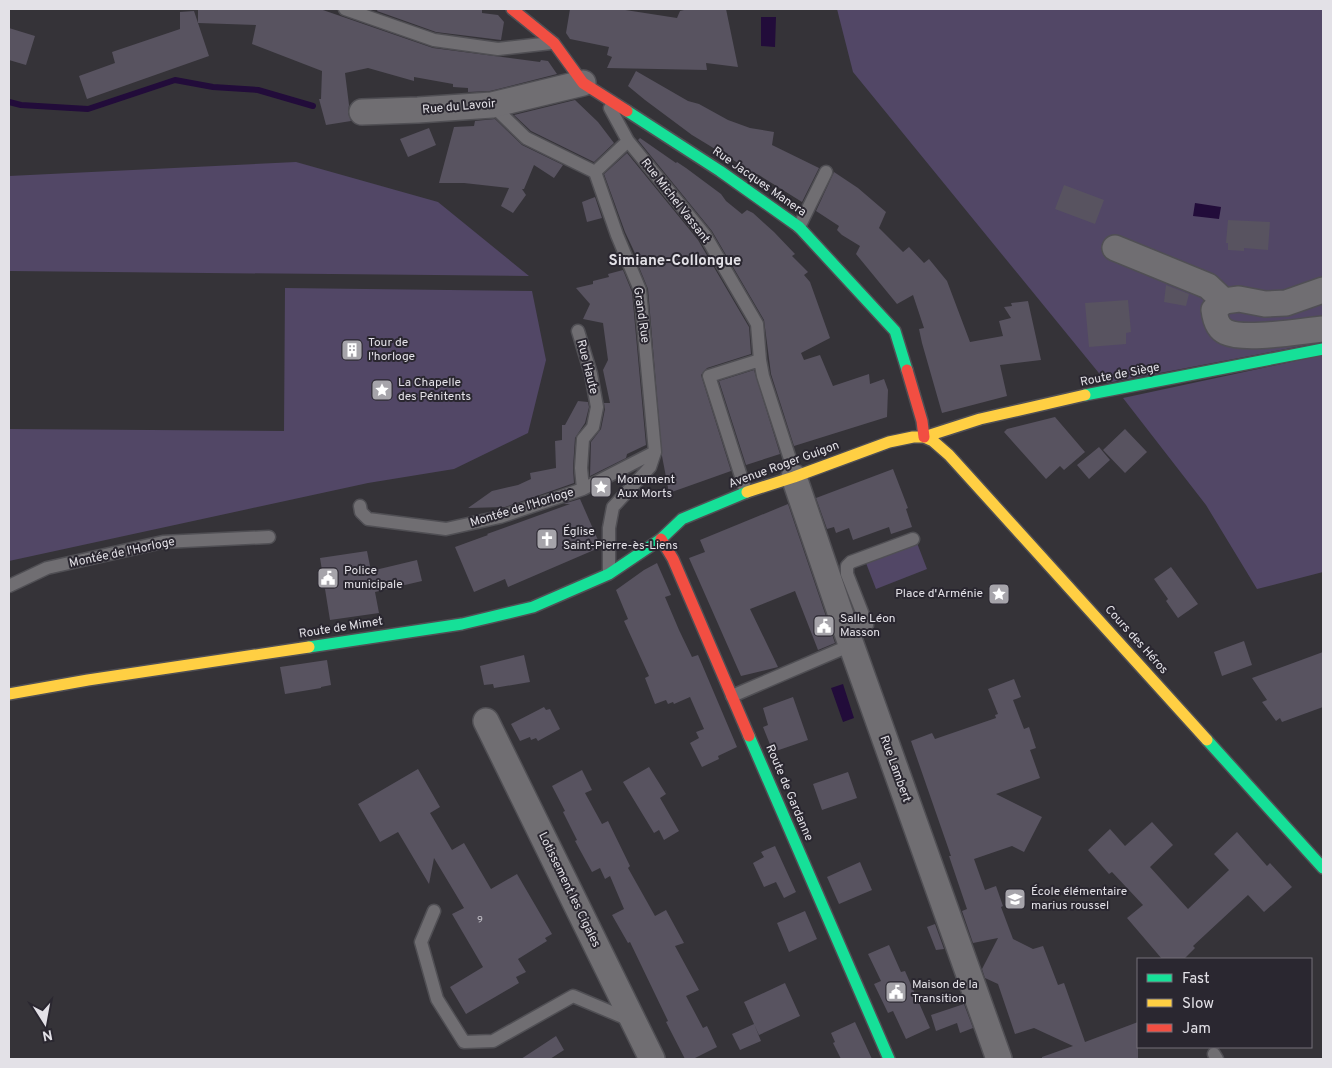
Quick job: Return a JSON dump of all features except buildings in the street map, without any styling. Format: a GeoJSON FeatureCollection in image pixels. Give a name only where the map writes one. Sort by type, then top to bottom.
{"type":"FeatureCollection","features":[{"type":"Feature","properties":{"kind":"main road","name":"Rue Jacques Manera"},"geometry":{"type":"LineString","coordinates":[[512,9],[554,43],[583,82],[720,171],[799,227],[895,331],[922,421],[924,437]]}},
{"type":"Feature","properties":{"kind":"main road","name":"Route de Siège"},"geometry":{"type":"LineString","coordinates":[[924,437],[980,418],[1046,403],[1323,349]]}},
{"type":"Feature","properties":{"kind":"main road","name":"Avenue Roger Guigon"},"geometry":{"type":"LineString","coordinates":[[661,539],[682,519],[746,492],[794,477],[890,442],[913,437],[924,437]]}},
{"type":"Feature","properties":{"kind":"main road","name":"Cours des Héros"},"geometry":{"type":"LineString","coordinates":[[924,437],[941,446],[1323,868]]}},
{"type":"Feature","properties":{"kind":"main road","name":"Route de Mimet"},"geometry":{"type":"LineString","coordinates":[[9,694],[462,624],[533,607],[609,574],[661,539]]}},
{"type":"Feature","properties":{"kind":"main road","name":"Route de Gardanne"},"geometry":{"type":"LineString","coordinates":[[661,539],[673,559],[889,1059]]}},
{"type":"Feature","properties":{"kind":"street","name":"Rue du Lavoir"},"geometry":{"type":"LineString","coordinates":[[362,112],[492,106],[583,82]]}},
{"type":"Feature","properties":{"kind":"street"},"geometry":{"type":"LineString","coordinates":[[1115,248],[1208,286],[1224,301]]}},
{"type":"Feature","properties":{"kind":"street"},"geometry":{"type":"LineString","coordinates":[[1323,290],[1286,302],[1265,304],[1240,299],[1224,301],[1214,310],[1216,322],[1226,332],[1253,336],[1323,329]]}},
{"type":"Feature","properties":{"kind":"street","name":"Rue Lambert"},"geometry":{"type":"LineString","coordinates":[[794,477],[849,639],[999,1059]]}},
{"type":"Feature","properties":{"kind":"street","name":"Lotissement les Cigales"},"geometry":{"type":"LineString","coordinates":[[486,721],[652,1059]]}},
{"type":"Feature","properties":{"kind":"lane"},"geometry":{"type":"LineString","coordinates":[[345,9],[434,40],[498,49],[554,43]]}},
{"type":"Feature","properties":{"kind":"lane","name":"Rue Michel Vassant"},"geometry":{"type":"LineString","coordinates":[[604,97],[628,141],[705,235],[757,324],[760,360],[794,477]]}},
{"type":"Feature","properties":{"kind":"lane"},"geometry":{"type":"LineString","coordinates":[[492,106],[526,138],[595,172],[628,141]]}},
{"type":"Feature","properties":{"kind":"lane","name":"Grand Rue"},"geometry":{"type":"LineString","coordinates":[[595,172],[617,235],[640,290],[655,452]]}},
{"type":"Feature","properties":{"kind":"lane"},"geometry":{"type":"LineString","coordinates":[[799,227],[826,172]]}},
{"type":"Feature","properties":{"kind":"lane","name":"Rue Haute"},"geometry":{"type":"LineString","coordinates":[[578,331],[597,407],[593,427],[583,440],[581,468],[583,489]]}},
{"type":"Feature","properties":{"kind":"lane"},"geometry":{"type":"LineString","coordinates":[[746,492],[709,376],[760,360]]}},
{"type":"Feature","properties":{"kind":"lane"},"geometry":{"type":"LineString","coordinates":[[609,574],[609,528],[613,507],[650,467],[655,452]]}},
{"type":"Feature","properties":{"kind":"lane","name":"Montée de l'Horloge"},"geometry":{"type":"LineString","coordinates":[[360,506],[361,512],[368,519],[446,530],[500,517],[583,489],[655,452]]}},
{"type":"Feature","properties":{"kind":"lane","name":"Montée de l'Horloge"},"geometry":{"type":"LineString","coordinates":[[9,586],[47,568],[163,542],[269,537]]}},
{"type":"Feature","properties":{"kind":"lane"},"geometry":{"type":"LineString","coordinates":[[732,696],[849,639],[867,626],[847,574],[847,566],[851,562],[913,538]]}},
{"type":"Feature","properties":{"kind":"lane"},"geometry":{"type":"LineString","coordinates":[[434,911],[421,942],[437,999],[464,1042],[493,1041],[573,996],[635,1022]]}},
{"type":"Feature","properties":{"kind":"shaded area"},"geometry":{"type":"Polygon","coordinates":[[[837,9],[1323,9],[1323,342],[1107,383],[853,72],[837,9]]]}},
{"type":"Feature","properties":{"kind":"shaded area"},"geometry":{"type":"Polygon","coordinates":[[[761,17],[776,17],[775,47],[761,46],[761,17]]]}},
{"type":"Feature","properties":{"kind":"shaded area"},"geometry":{"type":"Polygon","coordinates":[[[296,162],[438,202],[529,276],[9,271],[9,176],[296,162]]]}},
{"type":"Feature","properties":{"kind":"shaded area"},"geometry":{"type":"Polygon","coordinates":[[[1195,203],[1221,207],[1219,219],[1193,216],[1195,203]]]}},
{"type":"Feature","properties":{"kind":"shaded area"},"geometry":{"type":"Polygon","coordinates":[[[285,288],[532,291],[546,360],[528,433],[454,469],[368,483],[9,561],[9,429],[284,431],[285,288]]]}},
{"type":"Feature","properties":{"kind":"shaded area"},"geometry":{"type":"Polygon","coordinates":[[[1323,355],[1323,572],[1257,589],[1206,505],[1123,398],[1323,355]]]}},
{"type":"Feature","properties":{"kind":"shaded area"},"geometry":{"type":"Polygon","coordinates":[[[917,543],[927,569],[876,589],[866,563],[917,543]]]}},
{"type":"Feature","properties":{"kind":"shaded area"},"geometry":{"type":"Polygon","coordinates":[[[843,684],[854,718],[843,722],[831,688],[843,684]]]}},
{"type":"Feature","properties":{"kind":"waterway"},"geometry":{"type":"LineString","coordinates":[[9,102],[21,105],[88,109],[175,80],[213,87],[258,90],[313,106]]}},
{"type":"Feature","properties":{"kind":"traffic: fast"},"geometry":{"type":"LineString","coordinates":[[627,111],[720,171],[799,227],[895,331],[907,370]]}},
{"type":"Feature","properties":{"kind":"traffic: fast"},"geometry":{"type":"LineString","coordinates":[[1085,395],[1323,349]]}},
{"type":"Feature","properties":{"kind":"traffic: fast"},"geometry":{"type":"LineString","coordinates":[[309,647],[462,624],[533,607],[609,574],[661,539],[682,519],[747,492]]}},
{"type":"Feature","properties":{"kind":"traffic: fast"},"geometry":{"type":"LineString","coordinates":[[749,736],[889,1059]]}},
{"type":"Feature","properties":{"kind":"traffic: fast"},"geometry":{"type":"LineString","coordinates":[[1207,740],[1323,868]]}},
{"type":"Feature","properties":{"kind":"traffic: slow"},"geometry":{"type":"LineString","coordinates":[[747,492],[889,442],[913,437],[924,437],[980,419],[1085,395]]}},
{"type":"Feature","properties":{"kind":"traffic: slow"},"geometry":{"type":"LineString","coordinates":[[924,437],[933,441],[949,455],[1207,740]]}},
{"type":"Feature","properties":{"kind":"traffic: slow"},"geometry":{"type":"LineString","coordinates":[[9,694],[88,680],[309,647]]}},
{"type":"Feature","properties":{"kind":"traffic: jam"},"geometry":{"type":"LineString","coordinates":[[512,9],[554,43],[583,83],[627,111]]}},
{"type":"Feature","properties":{"kind":"traffic: jam"},"geometry":{"type":"LineString","coordinates":[[907,370],[922,421],[924,437]]}},
{"type":"Feature","properties":{"kind":"traffic: jam"},"geometry":{"type":"LineString","coordinates":[[661,539],[673,559],[749,736]]}},
{"type":"Feature","properties":{"kind":"place","name":"Tour de l'horloge"},"geometry":{"type":"Point","coordinates":[352,350]}},
{"type":"Feature","properties":{"kind":"place","name":"La Chapelle des Pénitents"},"geometry":{"type":"Point","coordinates":[382,390]}},
{"type":"Feature","properties":{"kind":"place","name":"Monument Aux Morts"},"geometry":{"type":"Point","coordinates":[601,487]}},
{"type":"Feature","properties":{"kind":"place","name":"Église Saint-Pierre-ès-Liens"},"geometry":{"type":"Point","coordinates":[547,539]}},
{"type":"Feature","properties":{"kind":"place","name":"Police municipale"},"geometry":{"type":"Point","coordinates":[328,578]}},
{"type":"Feature","properties":{"kind":"place","name":"Place d'Arménie"},"geometry":{"type":"Point","coordinates":[999,594]}},
{"type":"Feature","properties":{"kind":"place","name":"Salle Léon Masson"},"geometry":{"type":"Point","coordinates":[824,626]}},
{"type":"Feature","properties":{"kind":"place","name":"École élémentaire marius roussel"},"geometry":{"type":"Point","coordinates":[1015,899]}},
{"type":"Feature","properties":{"kind":"place","name":"Maison de la Transition"},"geometry":{"type":"Point","coordinates":[896,992]}},
{"type":"Feature","properties":{"kind":"district","name":"Simiane-Collongue"},"geometry":{"type":"Point","coordinates":[675,261]}}]}
